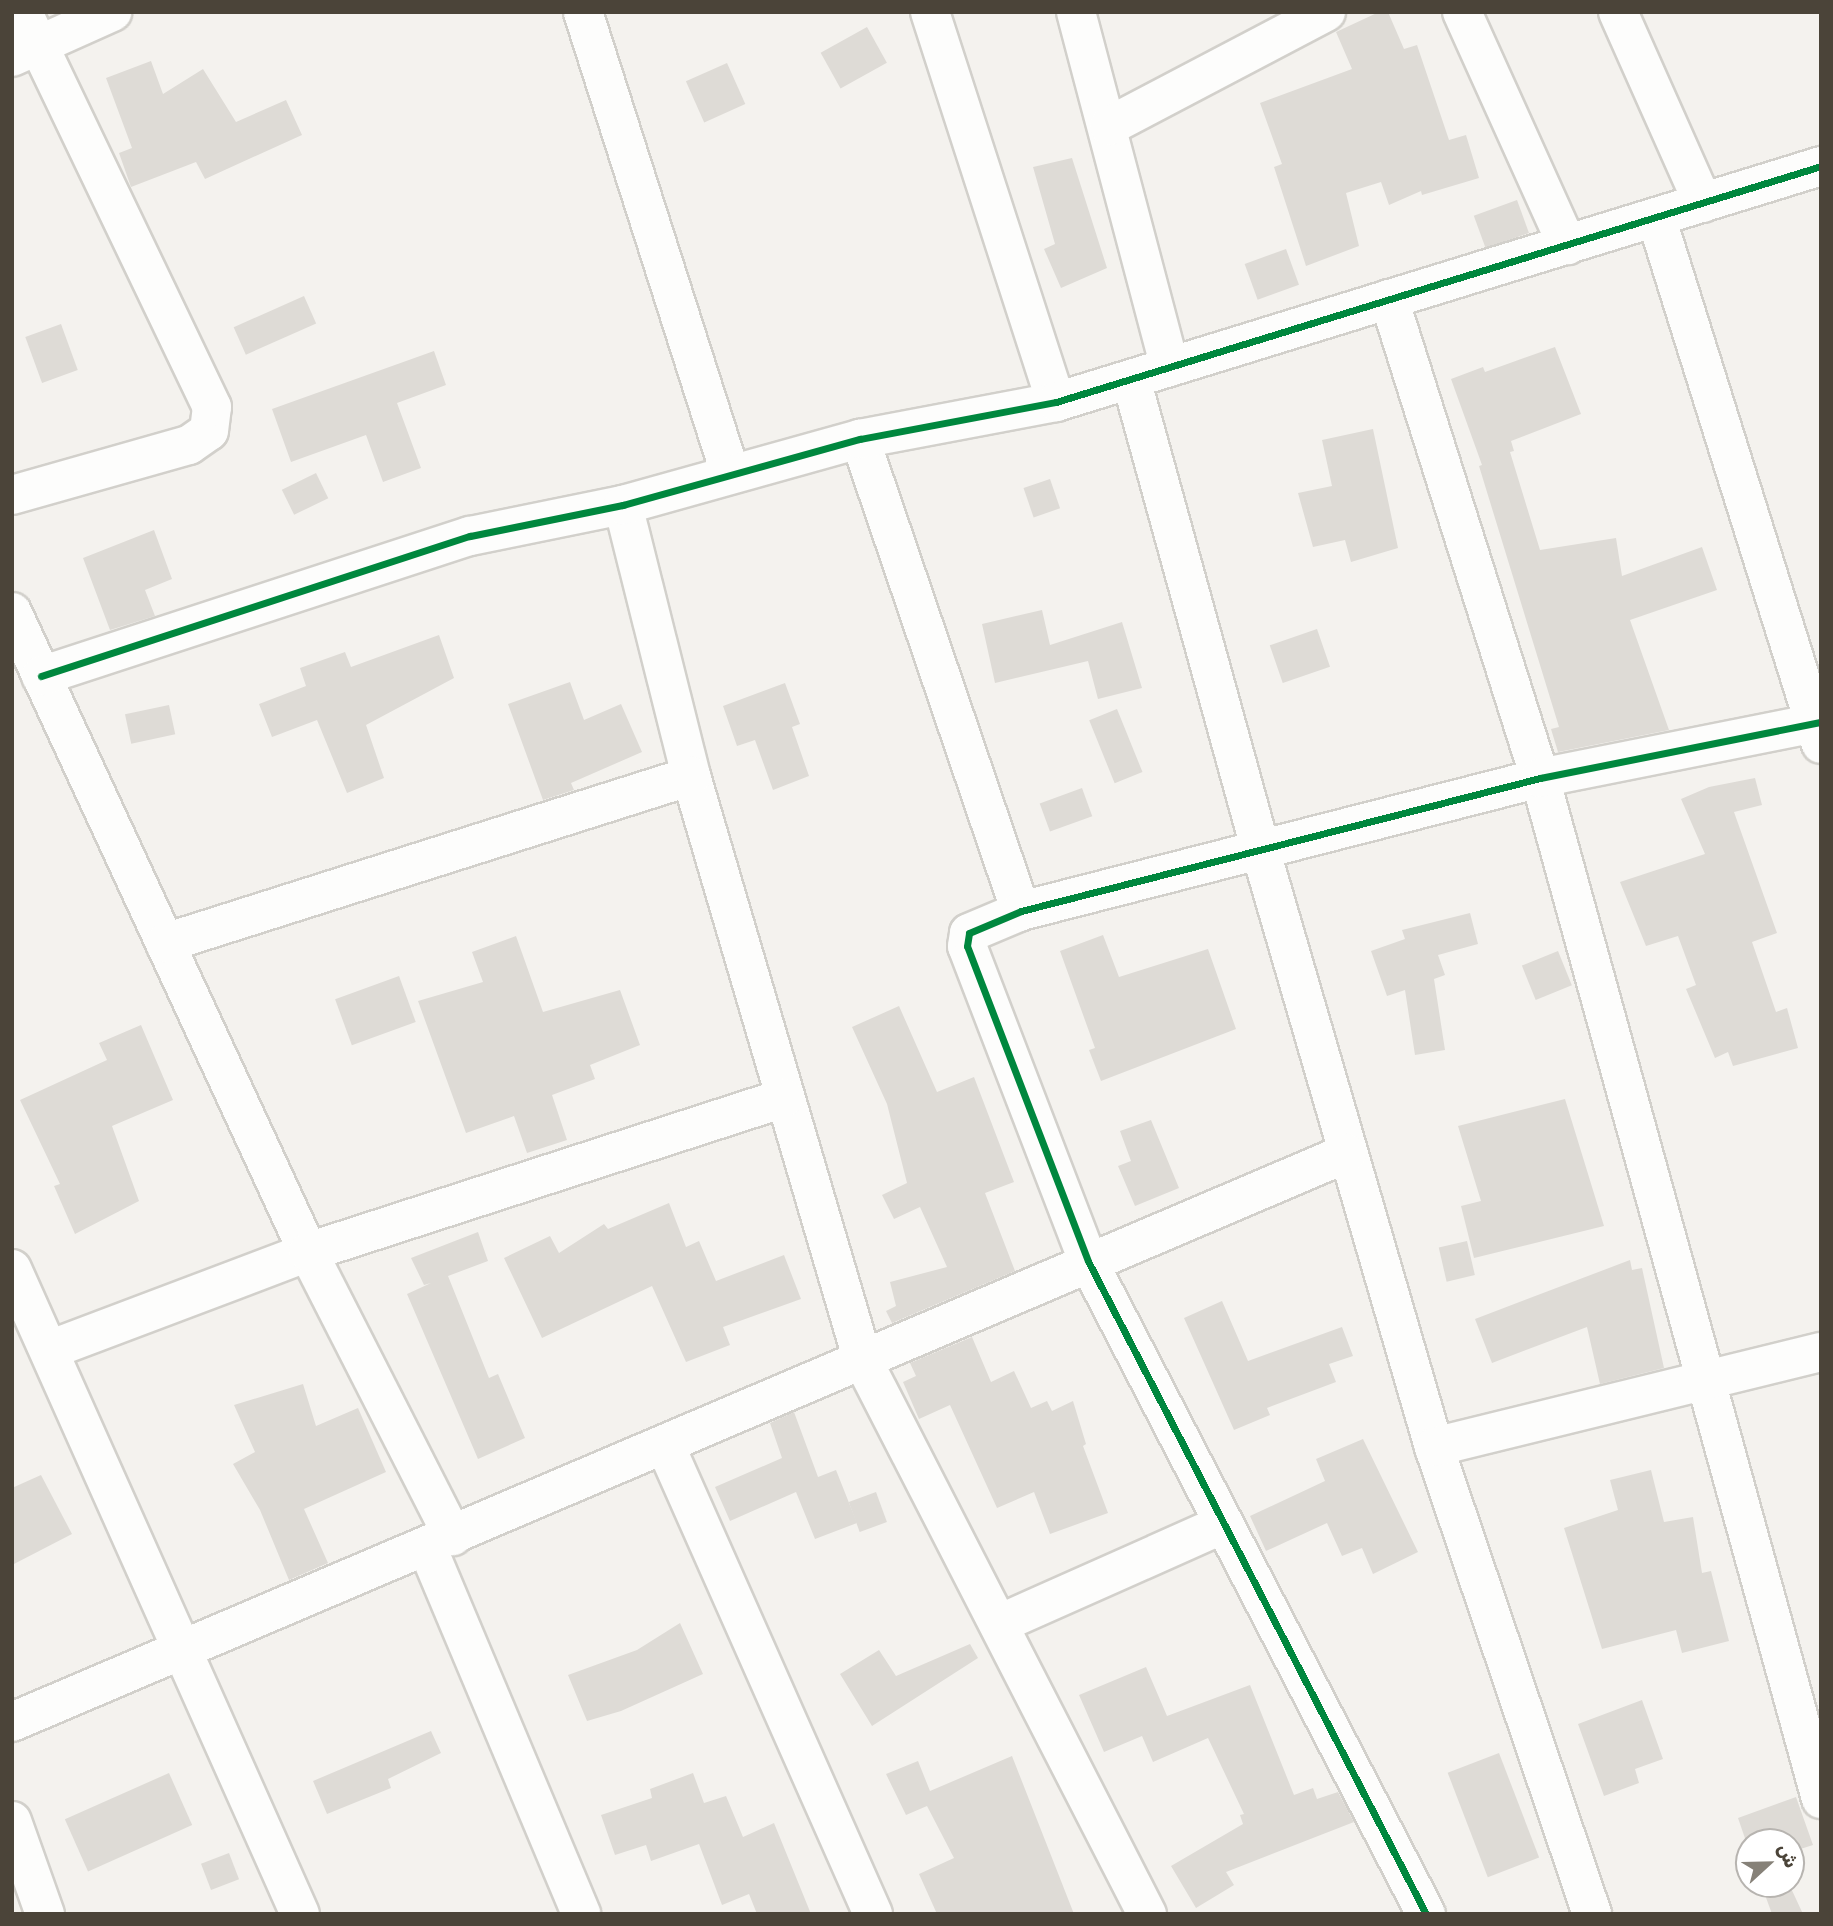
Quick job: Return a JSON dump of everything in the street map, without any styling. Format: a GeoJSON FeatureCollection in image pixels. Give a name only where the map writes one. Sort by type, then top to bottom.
{"type":"FeatureCollection","features":[{"type":"Feature","properties":{"kind":"street"},"geometry":{"type":"LineString","coordinates":[[12,495],[189,445],[209,431],[212,407],[27,52],[23,12]]}},
{"type":"Feature","properties":{"kind":"street"},"geometry":{"type":"LineString","coordinates":[[27,52],[112,12]]}},
{"type":"Feature","properties":{"kind":"street"},"geometry":{"type":"LineString","coordinates":[[583,12],[730,473]]}},
{"type":"Feature","properties":{"kind":"street"},"geometry":{"type":"LineString","coordinates":[[930,12],[1056,402]]}},
{"type":"Feature","properties":{"kind":"street"},"geometry":{"type":"LineString","coordinates":[[1076,12],[1109,126],[1170,367]]}},
{"type":"Feature","properties":{"kind":"street"},"geometry":{"type":"LineString","coordinates":[[1109,126],[1326,12]]}},
{"type":"Feature","properties":{"kind":"street"},"geometry":{"type":"LineString","coordinates":[[1462,12],[1567,245]]}},
{"type":"Feature","properties":{"kind":"street"},"geometry":{"type":"LineString","coordinates":[[1618,12],[1703,203]]}},
{"type":"Feature","properties":{"kind":"street"},"geometry":{"type":"LineString","coordinates":[[41,676],[470,536],[623,505],[730,473],[860,439],[1056,402],[1821,166]]}},
{"type":"Feature","properties":{"kind":"street"},"geometry":{"type":"LineString","coordinates":[[1426,1914],[1088,1261],[967,946],[970,933],[978,926],[1021,911],[1261,852],[1540,778],[1819,730],[1656,217]]}},
{"type":"Feature","properties":{"kind":"street"},"geometry":{"type":"LineString","coordinates":[[1389,299],[1540,778],[1704,1383],[1821,1799]]}},
{"type":"Feature","properties":{"kind":"street"},"geometry":{"type":"LineString","coordinates":[[1131,379],[1261,852],[1434,1447],[1592,1914]]}},
{"type":"Feature","properties":{"kind":"street"},"geometry":{"type":"LineString","coordinates":[[860,439],[1021,911]]}},
{"type":"Feature","properties":{"kind":"street"},"geometry":{"type":"LineString","coordinates":[[623,505],[691,776],[863,1362],[1147,1914]]}},
{"type":"Feature","properties":{"kind":"street"},"geometry":{"type":"LineString","coordinates":[[12,612],[440,1541],[581,1914]]}},
{"type":"Feature","properties":{"kind":"street"},"geometry":{"type":"LineString","coordinates":[[165,943],[691,776]]}},
{"type":"Feature","properties":{"kind":"street"},"geometry":{"type":"LineString","coordinates":[[49,1350],[308,1252],[784,1098]]}},
{"type":"Feature","properties":{"kind":"street"},"geometry":{"type":"LineString","coordinates":[[12,1722],[184,1646],[1008,1301],[1088,1261],[1347,1153]]}},
{"type":"Feature","properties":{"kind":"street"},"geometry":{"type":"LineString","coordinates":[[15,1284],[49,1350],[184,1646],[300,1914]]}},
{"type":"Feature","properties":{"kind":"street"},"geometry":{"type":"LineString","coordinates":[[1434,1447],[1704,1383],[1821,1352]]}},
{"type":"Feature","properties":{"kind":"street"},"geometry":{"type":"LineString","coordinates":[[665,1446],[873,1914]]}},
{"type":"Feature","properties":{"kind":"street"},"geometry":{"type":"LineString","coordinates":[[999,1624],[1224,1524]]}},
{"type":"Feature","properties":{"kind":"street"},"geometry":{"type":"LineString","coordinates":[[12,1821],[45,1914]]}},
{"type":"Feature","properties":{"kind":"building"},"geometry":{"type":"Polygon","coordinates":[[[1379,12],[1388,12],[1404,49],[1417,45],[1449,140],[1466,135],[1479,178],[1422,195],[1421,191],[1389,205],[1381,182],[1346,193],[1359,246],[1306,266],[1274,167],[1282,164],[1260,103],[1352,69],[1336,32],[1379,12]]]}},
{"type":"Feature","properties":{"kind":"building"},"geometry":{"type":"Polygon","coordinates":[[[867,27],[887,63],[841,89],[821,53],[867,27]]]}},
{"type":"Feature","properties":{"kind":"building"},"geometry":{"type":"Polygon","coordinates":[[[151,61],[163,94],[203,69],[236,122],[286,100],[302,135],[205,179],[196,162],[131,187],[119,153],[132,148],[106,78],[151,61]]]}},
{"type":"Feature","properties":{"kind":"building"},"geometry":{"type":"Polygon","coordinates":[[[727,63],[745,104],[704,122],[686,81],[727,63]]]}},
{"type":"Feature","properties":{"kind":"building"},"geometry":{"type":"Polygon","coordinates":[[[1072,158],[1107,268],[1061,288],[1044,249],[1055,244],[1033,167],[1072,158]]]}},
{"type":"Feature","properties":{"kind":"building"},"geometry":{"type":"Polygon","coordinates":[[[1517,200],[1529,233],[1486,249],[1474,216],[1517,200]]]}},
{"type":"Feature","properties":{"kind":"building"},"geometry":{"type":"Polygon","coordinates":[[[1286,249],[1299,285],[1258,300],[1245,264],[1286,249]]]}},
{"type":"Feature","properties":{"kind":"building"},"geometry":{"type":"Polygon","coordinates":[[[304,296],[316,323],[246,355],[234,327],[304,296]]]}},
{"type":"Feature","properties":{"kind":"building"},"geometry":{"type":"Polygon","coordinates":[[[61,324],[78,370],[42,383],[25,337],[61,324]]]}},
{"type":"Feature","properties":{"kind":"building"},"geometry":{"type":"Polygon","coordinates":[[[1555,347],[1581,414],[1511,441],[1514,451],[1510,452],[1540,550],[1616,538],[1622,576],[1702,547],[1717,590],[1630,620],[1669,730],[1558,752],[1551,729],[1559,727],[1479,466],[1482,465],[1451,379],[1483,367],[1485,372],[1555,347]]]}},
{"type":"Feature","properties":{"kind":"building"},"geometry":{"type":"Polygon","coordinates":[[[434,351],[446,385],[397,403],[421,468],[383,482],[366,435],[291,462],[272,409],[434,351]]]}},
{"type":"Feature","properties":{"kind":"building"},"geometry":{"type":"Polygon","coordinates":[[[1373,429],[1398,548],[1351,562],[1345,540],[1313,547],[1298,493],[1332,486],[1322,440],[1373,429]]]}},
{"type":"Feature","properties":{"kind":"building"},"geometry":{"type":"Polygon","coordinates":[[[316,473],[328,498],[294,515],[282,490],[316,473]]]}},
{"type":"Feature","properties":{"kind":"building"},"geometry":{"type":"Polygon","coordinates":[[[1050,479],[1060,508],[1034,517],[1024,488],[1050,479]]]}},
{"type":"Feature","properties":{"kind":"building"},"geometry":{"type":"Polygon","coordinates":[[[154,530],[172,579],[145,590],[155,616],[110,630],[83,558],[154,530]]]}},
{"type":"Feature","properties":{"kind":"building"},"geometry":{"type":"Polygon","coordinates":[[[1042,610],[1050,645],[1122,622],[1142,688],[1098,699],[1088,661],[995,683],[982,624],[1042,610]]]}},
{"type":"Feature","properties":{"kind":"building"},"geometry":{"type":"Polygon","coordinates":[[[1317,629],[1330,667],[1283,683],[1270,645],[1317,629]]]}},
{"type":"Feature","properties":{"kind":"building"},"geometry":{"type":"Polygon","coordinates":[[[439,635],[454,678],[366,725],[384,778],[347,793],[317,720],[272,737],[259,704],[306,686],[300,668],[345,652],[351,667],[439,635]]]}},
{"type":"Feature","properties":{"kind":"building"},"geometry":{"type":"Polygon","coordinates":[[[570,682],[584,720],[621,704],[642,752],[571,783],[574,790],[543,800],[508,704],[570,682]]]}},
{"type":"Feature","properties":{"kind":"building"},"geometry":{"type":"Polygon","coordinates":[[[785,683],[800,724],[792,727],[809,776],[773,790],[755,740],[737,746],[723,706],[785,683]]]}},
{"type":"Feature","properties":{"kind":"building"},"geometry":{"type":"Polygon","coordinates":[[[169,705],[175,734],[131,744],[125,714],[169,705]]]}},
{"type":"Feature","properties":{"kind":"building"},"geometry":{"type":"Polygon","coordinates":[[[1117,709],[1142,772],[1115,783],[1089,720],[1117,709]]]}},
{"type":"Feature","properties":{"kind":"building"},"geometry":{"type":"Polygon","coordinates":[[[1755,778],[1762,805],[1734,812],[1777,933],[1752,942],[1776,1012],[1787,1008],[1798,1048],[1733,1066],[1728,1052],[1715,1058],[1686,989],[1696,985],[1678,936],[1646,946],[1620,882],[1705,854],[1681,799],[1709,787],[1755,778]]]}},
{"type":"Feature","properties":{"kind":"building"},"geometry":{"type":"Polygon","coordinates":[[[1082,788],[1092,816],[1050,832],[1040,803],[1082,788]]]}},
{"type":"Feature","properties":{"kind":"building"},"geometry":{"type":"Polygon","coordinates":[[[1470,913],[1478,944],[1438,955],[1445,975],[1434,979],[1445,1050],[1415,1055],[1405,990],[1387,996],[1371,951],[1405,939],[1402,930],[1470,913]]]}},
{"type":"Feature","properties":{"kind":"building"},"geometry":{"type":"Polygon","coordinates":[[[1103,935],[1119,977],[1208,949],[1236,1029],[1101,1081],[1089,1050],[1095,1048],[1060,951],[1103,935]]]}},
{"type":"Feature","properties":{"kind":"building"},"geometry":{"type":"Polygon","coordinates":[[[516,936],[543,1012],[620,990],[640,1045],[590,1065],[595,1079],[552,1095],[567,1140],[527,1153],[514,1116],[466,1133],[418,1001],[483,982],[472,952],[516,936]]]}},
{"type":"Feature","properties":{"kind":"building"},"geometry":{"type":"Polygon","coordinates":[[[1558,951],[1572,985],[1536,1000],[1522,966],[1558,951]]]}},
{"type":"Feature","properties":{"kind":"building"},"geometry":{"type":"Polygon","coordinates":[[[399,976],[416,1022],[352,1045],[335,999],[399,976]]]}},
{"type":"Feature","properties":{"kind":"building"},"geometry":{"type":"Polygon","coordinates":[[[899,1006],[937,1092],[974,1077],[1014,1182],[985,1193],[1015,1271],[892,1323],[886,1311],[896,1306],[890,1282],[947,1267],[920,1207],[894,1219],[882,1195],[907,1183],[887,1104],[852,1027],[899,1006]]]}},
{"type":"Feature","properties":{"kind":"building"},"geometry":{"type":"Polygon","coordinates":[[[141,1025],[173,1100],[112,1126],[139,1201],[75,1234],[54,1186],[60,1184],[20,1100],[107,1060],[99,1043],[141,1025]]]}},
{"type":"Feature","properties":{"kind":"building"},"geometry":{"type":"Polygon","coordinates":[[[1565,1099],[1604,1226],[1474,1258],[1461,1206],[1481,1201],[1458,1126],[1565,1099]]]}},
{"type":"Feature","properties":{"kind":"building"},"geometry":{"type":"Polygon","coordinates":[[[1151,1120],[1179,1188],[1135,1206],[1118,1166],[1131,1161],[1120,1131],[1151,1120]]]}},
{"type":"Feature","properties":{"kind":"building"},"geometry":{"type":"Polygon","coordinates":[[[669,1203],[686,1247],[699,1241],[716,1281],[784,1255],[801,1299],[723,1327],[730,1345],[686,1362],[652,1286],[542,1338],[504,1258],[550,1236],[559,1253],[604,1224],[608,1229],[669,1203]]]}},
{"type":"Feature","properties":{"kind":"building"},"geometry":{"type":"Polygon","coordinates":[[[478,1232],[488,1261],[448,1276],[489,1378],[498,1374],[525,1438],[478,1459],[407,1294],[431,1283],[424,1285],[411,1258],[478,1232]]]}},
{"type":"Feature","properties":{"kind":"building"},"geometry":{"type":"Polygon","coordinates":[[[1467,1241],[1475,1275],[1447,1282],[1439,1248],[1467,1241]]]}},
{"type":"Feature","properties":{"kind":"building"},"geometry":{"type":"Polygon","coordinates":[[[1630,1260],[1632,1270],[1642,1268],[1664,1368],[1600,1384],[1587,1327],[1492,1363],[1475,1319],[1630,1260]]]}},
{"type":"Feature","properties":{"kind":"building"},"geometry":{"type":"Polygon","coordinates":[[[1222,1301],[1248,1361],[1342,1327],[1353,1356],[1329,1364],[1336,1382],[1267,1408],[1270,1415],[1234,1430],[1184,1318],[1222,1301]]]}},
{"type":"Feature","properties":{"kind":"building"},"geometry":{"type":"Polygon","coordinates":[[[972,1337],[991,1382],[1014,1371],[1031,1408],[1047,1401],[1052,1411],[1073,1401],[1086,1444],[1083,1446],[1108,1513],[1050,1534],[1034,1492],[997,1508],[950,1405],[919,1419],[903,1382],[916,1376],[910,1363],[972,1337]]]}},
{"type":"Feature","properties":{"kind":"building"},"geometry":{"type":"Polygon","coordinates":[[[303,1384],[316,1426],[358,1408],[386,1472],[304,1509],[328,1563],[289,1580],[260,1510],[233,1464],[255,1452],[234,1405],[303,1384]]]}},
{"type":"Feature","properties":{"kind":"building"},"geometry":{"type":"Polygon","coordinates":[[[794,1412],[818,1477],[836,1470],[857,1523],[815,1539],[796,1492],[730,1521],[715,1487],[782,1458],[770,1423],[794,1412]]]}},
{"type":"Feature","properties":{"kind":"building"},"geometry":{"type":"Polygon","coordinates":[[[1363,1439],[1418,1552],[1373,1574],[1362,1548],[1342,1556],[1327,1523],[1266,1551],[1250,1516],[1325,1481],[1316,1459],[1363,1439]]]}},
{"type":"Feature","properties":{"kind":"building"},"geometry":{"type":"Polygon","coordinates":[[[1651,1470],[1664,1522],[1693,1517],[1702,1573],[1711,1571],[1729,1641],[1682,1653],[1676,1630],[1602,1649],[1564,1528],[1618,1510],[1610,1480],[1651,1470]]]}},
{"type":"Feature","properties":{"kind":"building"},"geometry":{"type":"Polygon","coordinates":[[[41,1475],[72,1534],[12,1565],[12,1488],[41,1475]]]}},
{"type":"Feature","properties":{"kind":"building"},"geometry":{"type":"Polygon","coordinates":[[[876,1492],[887,1522],[860,1532],[849,1502],[876,1492]]]}},
{"type":"Feature","properties":{"kind":"building"},"geometry":{"type":"Polygon","coordinates":[[[680,1623],[703,1674],[621,1711],[587,1721],[568,1675],[637,1650],[680,1623]]]}},
{"type":"Feature","properties":{"kind":"building"},"geometry":{"type":"Polygon","coordinates":[[[970,1644],[978,1658],[872,1726],[840,1674],[879,1650],[896,1676],[970,1644]]]}},
{"type":"Feature","properties":{"kind":"building"},"geometry":{"type":"Polygon","coordinates":[[[1146,1667],[1167,1716],[1250,1685],[1294,1795],[1313,1788],[1317,1799],[1338,1792],[1354,1822],[1226,1872],[1234,1885],[1196,1908],[1171,1866],[1243,1824],[1240,1815],[1244,1814],[1208,1738],[1153,1762],[1142,1736],[1104,1752],[1079,1695],[1146,1667]]]}},
{"type":"Feature","properties":{"kind":"building"},"geometry":{"type":"Polygon","coordinates":[[[1642,1700],[1663,1759],[1635,1769],[1639,1783],[1604,1796],[1578,1724],[1642,1700]]]}},
{"type":"Feature","properties":{"kind":"building"},"geometry":{"type":"Polygon","coordinates":[[[431,1731],[441,1753],[388,1779],[391,1788],[327,1814],[313,1781],[431,1731]]]}},
{"type":"Feature","properties":{"kind":"building"},"geometry":{"type":"Polygon","coordinates":[[[1499,1753],[1539,1858],[1488,1877],[1448,1773],[1499,1753]]]}},
{"type":"Feature","properties":{"kind":"building"},"geometry":{"type":"Polygon","coordinates":[[[1012,1756],[1074,1914],[937,1914],[919,1874],[954,1858],[927,1806],[906,1815],[886,1774],[918,1761],[930,1791],[1012,1756]]]}},
{"type":"Feature","properties":{"kind":"building"},"geometry":{"type":"Polygon","coordinates":[[[169,1773],[192,1825],[88,1871],[65,1819],[169,1773]]]}},
{"type":"Feature","properties":{"kind":"building"},"geometry":{"type":"Polygon","coordinates":[[[693,1773],[704,1803],[726,1796],[743,1837],[774,1823],[811,1914],[757,1914],[749,1894],[722,1905],[699,1844],[651,1861],[646,1845],[615,1855],[601,1815],[652,1798],[650,1789],[693,1773]]]}},
{"type":"Feature","properties":{"kind":"building"},"geometry":{"type":"Polygon","coordinates":[[[1796,1797],[1813,1845],[1805,1848],[1805,1828],[1741,1828],[1738,1818],[1796,1797]]]}},
{"type":"Feature","properties":{"kind":"building"},"geometry":{"type":"Polygon","coordinates":[[[229,1853],[239,1879],[211,1890],[201,1864],[229,1853]]]}},
{"type":"Feature","properties":{"kind":"building"},"geometry":{"type":"Polygon","coordinates":[[[1766,1898],[1796,1898],[1803,1914],[1772,1914],[1766,1898]]]}},
{"type":"Feature","properties":{"kind":"cycle path"},"geometry":{"type":"LineString","coordinates":[[41,676],[470,536],[623,505],[860,439],[1056,402],[1821,166]]}},
{"type":"Feature","properties":{"kind":"cycle path"},"geometry":{"type":"LineString","coordinates":[[1426,1914],[1088,1261],[967,946],[969,933],[1021,911],[1540,778],[1821,722]]}}]}
